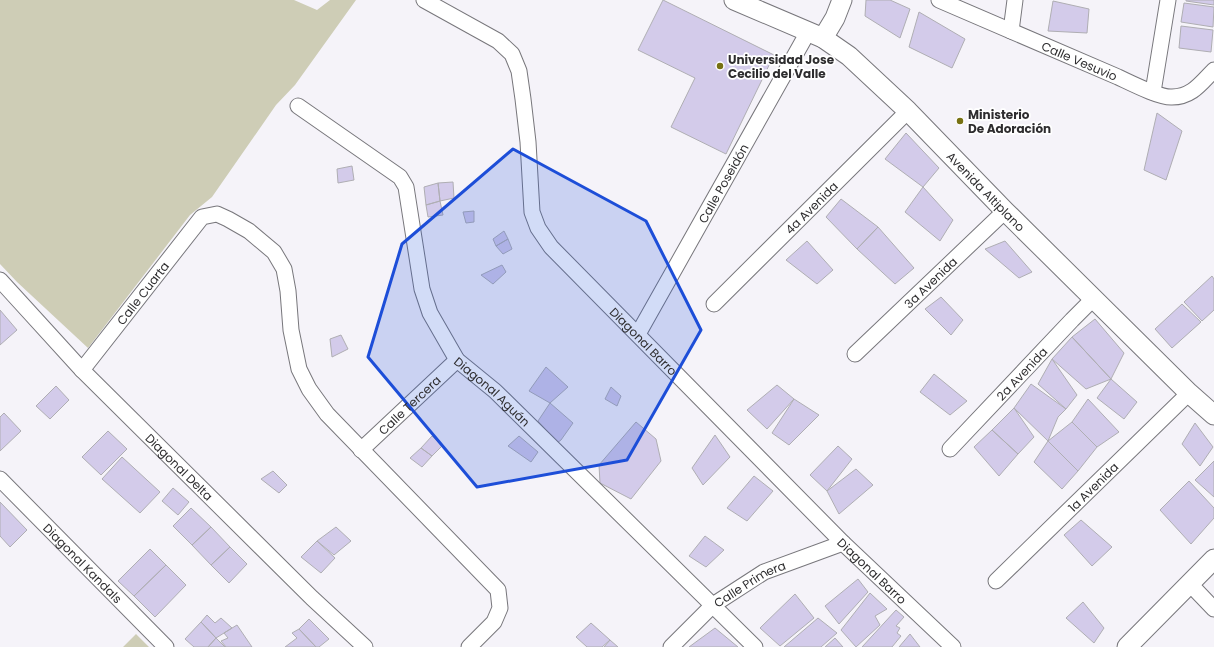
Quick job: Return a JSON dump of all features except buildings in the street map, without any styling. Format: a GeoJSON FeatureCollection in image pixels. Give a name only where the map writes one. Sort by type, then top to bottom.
{"type":"FeatureCollection","features":[{"type":"Feature","properties":{"kind":"street","name":"Diagonal Barro"},"geometry":{"type":"LineString","coordinates":[[424,0],[498,41],[512,54],[519,71],[523,99],[528,142],[532,212],[538,228],[551,247],[842,543],[954,647]]}},
{"type":"Feature","properties":{"kind":"street","name":"Avenida Altiplano"},"geometry":{"type":"LineString","coordinates":[[734,0],[816,35],[849,56],[908,111],[1189,393],[1214,415]]}},
{"type":"Feature","properties":{"kind":"street","name":"Calle Poseidón"},"geometry":{"type":"LineString","coordinates":[[638,334],[816,35],[835,18],[842,0]]}},
{"type":"Feature","properties":{"kind":"street","name":"Calle Vesuvio"},"geometry":{"type":"LineString","coordinates":[[940,0],[1170,98],[1184,96],[1195,89],[1214,70]]}},
{"type":"Feature","properties":{"kind":"street"},"geometry":{"type":"LineString","coordinates":[[1011,31],[1015,0]]}},
{"type":"Feature","properties":{"kind":"street"},"geometry":{"type":"LineString","coordinates":[[1154,92],[1168,0]]}},
{"type":"Feature","properties":{"kind":"street","name":"Diagonal Aguán"},"geometry":{"type":"LineString","coordinates":[[298,106],[400,177],[406,187],[422,289],[430,314],[457,360],[496,391],[755,647]]}},
{"type":"Feature","properties":{"kind":"street","name":"4a Avenida"},"geometry":{"type":"LineString","coordinates":[[714,304],[908,111]]}},
{"type":"Feature","properties":{"kind":"street","name":"3a Avenida"},"geometry":{"type":"LineString","coordinates":[[855,354],[1005,210]]}},
{"type":"Feature","properties":{"kind":"street","name":"Calle Cuarta"},"geometry":{"type":"LineString","coordinates":[[82,370],[202,216],[217,214],[248,232],[274,252],[284,269],[288,291],[291,330],[299,369],[309,389],[326,414],[361,450]]}},
{"type":"Feature","properties":{"kind":"street","name":"Diagonal Delta"},"geometry":{"type":"LineString","coordinates":[[0,280],[82,370],[312,598],[365,647]]}},
{"type":"Feature","properties":{"kind":"street","name":"2a Avenida"},"geometry":{"type":"LineString","coordinates":[[950,449],[1094,298]]}},
{"type":"Feature","properties":{"kind":"street","name":"Calle Tercera"},"geometry":{"type":"LineString","coordinates":[[361,450],[457,360]]}},
{"type":"Feature","properties":{"kind":"street","name":"1a Avenida"},"geometry":{"type":"LineString","coordinates":[[996,581],[1189,393]]}},
{"type":"Feature","properties":{"kind":"street"},"geometry":{"type":"LineString","coordinates":[[361,450],[498,590],[500,608],[494,622],[469,647]]}},
{"type":"Feature","properties":{"kind":"street","name":"Diagonal Kandals"},"geometry":{"type":"LineString","coordinates":[[0,479],[166,647]]}},
{"type":"Feature","properties":{"kind":"street","name":"Calle Primera"},"geometry":{"type":"LineString","coordinates":[[671,647],[713,605],[764,572],[842,543]]}},
{"type":"Feature","properties":{"kind":"street"},"geometry":{"type":"LineString","coordinates":[[1127,647],[1214,560]]}},
{"type":"Feature","properties":{"kind":"street"},"geometry":{"type":"LineString","coordinates":[[1190,584],[1214,609]]}},
{"type":"Feature","properties":{"kind":"highlighted area"},"geometry":{"type":"Polygon","coordinates":[[[513,149],[646,221],[701,330],[627,460],[477,487],[368,357],[402,244],[513,149]]]}},
{"type":"Feature","properties":{"kind":"green space"},"geometry":{"type":"Polygon","coordinates":[[[0,0],[294,0],[317,10],[330,0],[356,0],[295,85],[276,105],[212,197],[190,215],[88,348],[17,282],[0,264],[0,0]]]}},
{"type":"Feature","properties":{"kind":"green space"},"geometry":{"type":"Polygon","coordinates":[[[136,634],[149,647],[123,647],[136,634]]]}},
{"type":"Feature","properties":{"kind":"place","name":"Universidad Jose Cecilio del Valle"},"geometry":{"type":"Point","coordinates":[720,66]}},
{"type":"Feature","properties":{"kind":"place","name":"Ministerio De Adoración"},"geometry":{"type":"Point","coordinates":[960,121]}}]}
